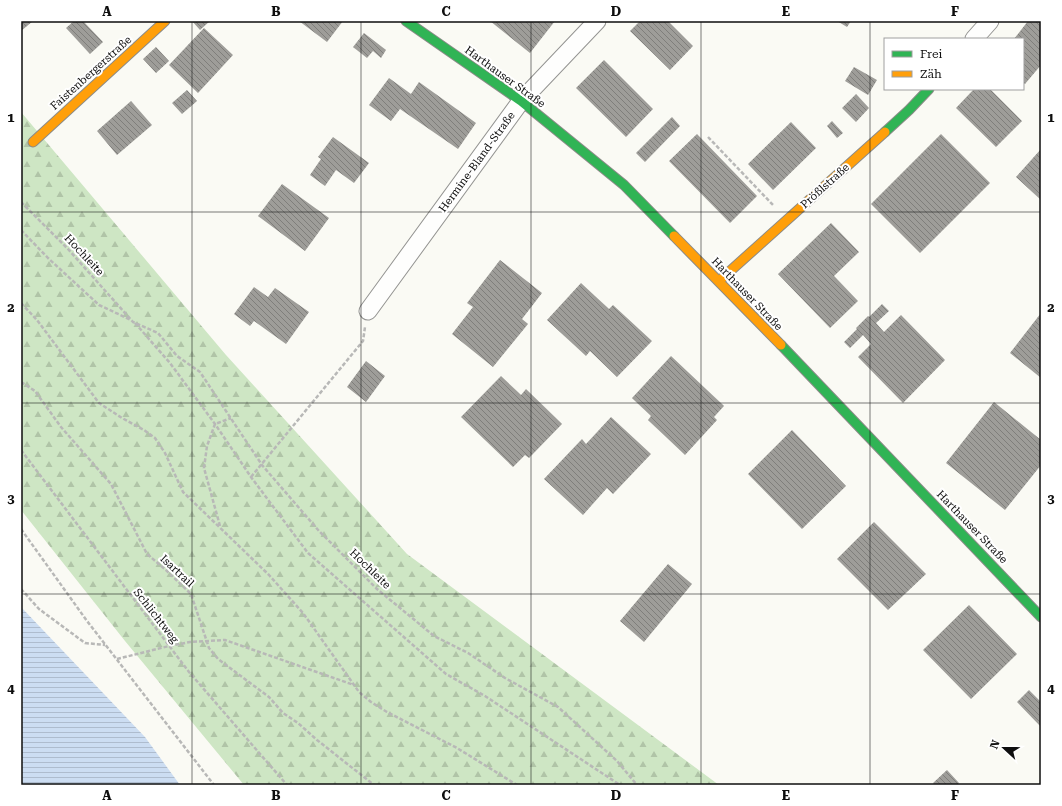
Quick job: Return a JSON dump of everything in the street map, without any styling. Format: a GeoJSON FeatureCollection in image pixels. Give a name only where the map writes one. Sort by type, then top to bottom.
{"type":"FeatureCollection","features":[{"type":"Feature","properties":{"kind":"street","name":"Faistenbergerstraße"},"geometry":{"type":"LineString","coordinates":[[33,142],[165,21]]}},
{"type":"Feature","properties":{"kind":"street","name":"Harthauser Straße"},"geometry":{"type":"LineString","coordinates":[[406,21],[521,101],[624,185],[719,281],[1041,617]]}},
{"type":"Feature","properties":{"kind":"street","name":"Hermine-Bland-Straße"},"geometry":{"type":"LineString","coordinates":[[368,311],[521,101],[597,21]]}},
{"type":"Feature","properties":{"kind":"street"},"geometry":{"type":"LineString","coordinates":[[975,38],[990,21]]}},
{"type":"Feature","properties":{"kind":"street","name":"Prößlstraße"},"geometry":{"type":"LineString","coordinates":[[719,281],[910,110],[928,90]]}},
{"type":"Feature","properties":{"kind":"path"},"geometry":{"type":"LineString","coordinates":[[708,137],[787,220]]}},
{"type":"Feature","properties":{"kind":"path","name":"Hochleite"},"geometry":{"type":"LineString","coordinates":[[21,202],[68,249],[170,363],[215,424],[251,478],[308,553],[446,674],[485,696],[620,785]]}},
{"type":"Feature","properties":{"kind":"path","name":"Hochleite"},"geometry":{"type":"LineString","coordinates":[[21,230],[48,258],[99,305],[158,333],[177,356],[200,372],[262,465],[320,531],[377,589],[434,636],[468,653],[505,678],[558,707],[617,761],[637,785]]}},
{"type":"Feature","properties":{"kind":"path"},"geometry":{"type":"LineString","coordinates":[[21,303],[37,320],[99,403],[155,438],[165,453],[183,492],[269,574],[303,613],[359,692],[386,712],[457,748],[517,785]]}},
{"type":"Feature","properties":{"kind":"path"},"geometry":{"type":"LineString","coordinates":[[251,478],[362,341],[368,311]]}},
{"type":"Feature","properties":{"kind":"path","name":"Isartrail"},"geometry":{"type":"LineString","coordinates":[[21,382],[35,391],[60,427],[110,484],[147,554],[191,594],[209,648],[218,659],[269,697],[283,713],[298,723],[374,785]]}},
{"type":"Feature","properties":{"kind":"path"},"geometry":{"type":"LineString","coordinates":[[220,527],[204,468],[207,446],[215,424],[231,418]]}},
{"type":"Feature","properties":{"kind":"path","name":"Schlichtweg"},"geometry":{"type":"LineString","coordinates":[[21,450],[189,672],[287,785]]}},
{"type":"Feature","properties":{"kind":"path"},"geometry":{"type":"LineString","coordinates":[[21,529],[106,645],[214,785]]}},
{"type":"Feature","properties":{"kind":"path"},"geometry":{"type":"LineString","coordinates":[[21,589],[39,609],[85,643],[106,645]]}},
{"type":"Feature","properties":{"kind":"path"},"geometry":{"type":"LineString","coordinates":[[117,659],[190,642],[225,640],[354,685]]}},
{"type":"Feature","properties":{"kind":"green space"},"geometry":{"type":"Polygon","coordinates":[[[21,112],[226,355],[407,554],[719,785],[244,785],[125,641],[21,510],[21,112]]]}},
{"type":"Feature","properties":{"kind":"water"},"geometry":{"type":"Polygon","coordinates":[[[21,607],[145,737],[180,785],[21,785],[21,607]]]}},
{"type":"Feature","properties":{"kind":"building"},"geometry":{"type":"Polygon","coordinates":[[[21,21],[33,21],[21,31],[21,21]]]}},
{"type":"Feature","properties":{"kind":"building"},"geometry":{"type":"Polygon","coordinates":[[[74,21],[83,21],[103,42],[90,54],[66,28],[74,21]]]}},
{"type":"Feature","properties":{"kind":"building"},"geometry":{"type":"Polygon","coordinates":[[[192,21],[210,21],[200,30],[192,21]]]}},
{"type":"Feature","properties":{"kind":"building"},"geometry":{"type":"Polygon","coordinates":[[[299,21],[343,21],[327,42],[299,21]]]}},
{"type":"Feature","properties":{"kind":"building"},"geometry":{"type":"Polygon","coordinates":[[[490,21],[555,21],[530,53],[490,21]]]}},
{"type":"Feature","properties":{"kind":"building"},"geometry":{"type":"Polygon","coordinates":[[[640,21],[668,21],[693,46],[670,70],[630,31],[640,21]]]}},
{"type":"Feature","properties":{"kind":"building"},"geometry":{"type":"Polygon","coordinates":[[[837,21],[851,21],[847,27],[837,21]]]}},
{"type":"Feature","properties":{"kind":"building"},"geometry":{"type":"Polygon","coordinates":[[[1028,21],[1041,21],[1041,65],[1025,84],[1024,38],[1015,38],[1028,21]]]}},
{"type":"Feature","properties":{"kind":"building"},"geometry":{"type":"Polygon","coordinates":[[[204,28],[233,55],[198,93],[169,65],[204,28]]]}},
{"type":"Feature","properties":{"kind":"building"},"geometry":{"type":"Polygon","coordinates":[[[364,33],[386,50],[381,58],[373,51],[367,58],[353,47],[364,33]]]}},
{"type":"Feature","properties":{"kind":"building"},"geometry":{"type":"Polygon","coordinates":[[[156,47],[169,61],[156,73],[143,59],[156,47]]]}},
{"type":"Feature","properties":{"kind":"building"},"geometry":{"type":"Polygon","coordinates":[[[604,60],[653,109],[626,137],[576,88],[604,60]]]}},
{"type":"Feature","properties":{"kind":"building"},"geometry":{"type":"Polygon","coordinates":[[[854,67],[877,80],[868,95],[845,81],[854,67]]]}},
{"type":"Feature","properties":{"kind":"building"},"geometry":{"type":"Polygon","coordinates":[[[389,78],[411,94],[419,82],[476,123],[458,149],[400,109],[391,121],[369,105],[389,78]]]}},
{"type":"Feature","properties":{"kind":"building"},"geometry":{"type":"Polygon","coordinates":[[[187,90],[197,101],[182,114],[172,103],[187,90]]]}},
{"type":"Feature","properties":{"kind":"building"},"geometry":{"type":"Polygon","coordinates":[[[973,90],[991,90],[1022,121],[996,147],[956,108],[973,90]]]}},
{"type":"Feature","properties":{"kind":"building"},"geometry":{"type":"Polygon","coordinates":[[[856,94],[869,108],[856,122],[842,108],[856,94]]]}},
{"type":"Feature","properties":{"kind":"building"},"geometry":{"type":"Polygon","coordinates":[[[131,101],[152,125],[117,155],[97,131],[131,101]]]}},
{"type":"Feature","properties":{"kind":"building"},"geometry":{"type":"Polygon","coordinates":[[[672,117],[680,126],[645,162],[636,153],[672,117]]]}},
{"type":"Feature","properties":{"kind":"building"},"geometry":{"type":"Polygon","coordinates":[[[832,121],[843,133],[837,138],[827,126],[832,121]]]}},
{"type":"Feature","properties":{"kind":"building"},"geometry":{"type":"Polygon","coordinates":[[[791,122],[816,148],[773,190],[748,164],[791,122]]]}},
{"type":"Feature","properties":{"kind":"building"},"geometry":{"type":"Polygon","coordinates":[[[697,134],[757,196],[730,223],[669,161],[697,134]]]}},
{"type":"Feature","properties":{"kind":"building"},"geometry":{"type":"Polygon","coordinates":[[[941,134],[990,183],[920,253],[871,204],[941,134]]]}},
{"type":"Feature","properties":{"kind":"building"},"geometry":{"type":"Polygon","coordinates":[[[333,137],[369,163],[354,183],[336,170],[325,186],[310,175],[321,159],[318,157],[333,137]]]}},
{"type":"Feature","properties":{"kind":"building"},"geometry":{"type":"Polygon","coordinates":[[[1041,149],[1041,200],[1016,177],[1041,149]]]}},
{"type":"Feature","properties":{"kind":"building"},"geometry":{"type":"Polygon","coordinates":[[[282,184],[329,218],[305,251],[258,216],[282,184]]]}},
{"type":"Feature","properties":{"kind":"building"},"geometry":{"type":"Polygon","coordinates":[[[831,223],[859,252],[834,276],[858,301],[830,328],[778,274],[831,223]]]}},
{"type":"Feature","properties":{"kind":"building"},"geometry":{"type":"Polygon","coordinates":[[[500,260],[542,293],[522,319],[528,324],[493,367],[452,334],[473,307],[467,303],[500,260]]]}},
{"type":"Feature","properties":{"kind":"building"},"geometry":{"type":"Polygon","coordinates":[[[581,283],[609,309],[613,305],[652,341],[617,377],[590,351],[586,356],[547,320],[581,283]]]}},
{"type":"Feature","properties":{"kind":"building"},"geometry":{"type":"Polygon","coordinates":[[[254,287],[268,297],[275,288],[309,312],[286,344],[254,321],[250,326],[234,314],[254,287]]]}},
{"type":"Feature","properties":{"kind":"building"},"geometry":{"type":"Polygon","coordinates":[[[882,304],[889,311],[876,323],[884,332],[901,315],[945,360],[903,403],[858,357],[871,344],[863,335],[850,348],[844,342],[868,316],[869,317],[882,304]]]}},
{"type":"Feature","properties":{"kind":"building"},"geometry":{"type":"Polygon","coordinates":[[[1041,313],[1041,378],[1010,353],[1041,313]]]}},
{"type":"Feature","properties":{"kind":"building"},"geometry":{"type":"Polygon","coordinates":[[[671,356],[724,406],[714,417],[717,420],[685,455],[648,420],[651,416],[632,398],[671,356]]]}},
{"type":"Feature","properties":{"kind":"building"},"geometry":{"type":"Polygon","coordinates":[[[366,361],[385,376],[366,402],[347,387],[366,361]]]}},
{"type":"Feature","properties":{"kind":"building"},"geometry":{"type":"Polygon","coordinates":[[[501,376],[521,395],[526,389],[562,424],[529,458],[525,455],[513,467],[461,417],[501,376]]]}},
{"type":"Feature","properties":{"kind":"building"},"geometry":{"type":"Polygon","coordinates":[[[994,402],[1041,440],[1041,465],[1005,510],[946,463],[994,402]]]}},
{"type":"Feature","properties":{"kind":"building"},"geometry":{"type":"Polygon","coordinates":[[[611,417],[651,454],[613,494],[607,488],[583,515],[544,479],[582,439],[586,444],[611,417]]]}},
{"type":"Feature","properties":{"kind":"building"},"geometry":{"type":"Polygon","coordinates":[[[792,430],[846,486],[802,529],[748,474],[792,430]]]}},
{"type":"Feature","properties":{"kind":"building"},"geometry":{"type":"Polygon","coordinates":[[[874,522],[926,574],[888,610],[837,559],[874,522]]]}},
{"type":"Feature","properties":{"kind":"building"},"geometry":{"type":"Polygon","coordinates":[[[668,564],[692,584],[644,642],[620,621],[668,564]]]}},
{"type":"Feature","properties":{"kind":"building"},"geometry":{"type":"Polygon","coordinates":[[[969,605],[1017,654],[971,699],[923,650],[969,605]]]}},
{"type":"Feature","properties":{"kind":"building"},"geometry":{"type":"Polygon","coordinates":[[[1029,690],[1041,702],[1041,727],[1017,702],[1029,690]]]}},
{"type":"Feature","properties":{"kind":"building"},"geometry":{"type":"Polygon","coordinates":[[[947,770],[959,783],[957,785],[935,785],[933,783],[947,770]]]}},
{"type":"Feature","properties":{"kind":"traffic: fast"},"geometry":{"type":"LineString","coordinates":[[406,21],[521,101],[624,185],[674,236]]}},
{"type":"Feature","properties":{"kind":"traffic: fast"},"geometry":{"type":"LineString","coordinates":[[885,132],[928,90]]}},
{"type":"Feature","properties":{"kind":"traffic: fast"},"geometry":{"type":"LineString","coordinates":[[781,345],[1041,617]]}},
{"type":"Feature","properties":{"kind":"traffic: slow"},"geometry":{"type":"LineString","coordinates":[[33,142],[165,21]]}},
{"type":"Feature","properties":{"kind":"traffic: slow"},"geometry":{"type":"LineString","coordinates":[[719,281],[885,132]]}},
{"type":"Feature","properties":{"kind":"traffic: slow"},"geometry":{"type":"LineString","coordinates":[[674,236],[781,345]]}}]}
